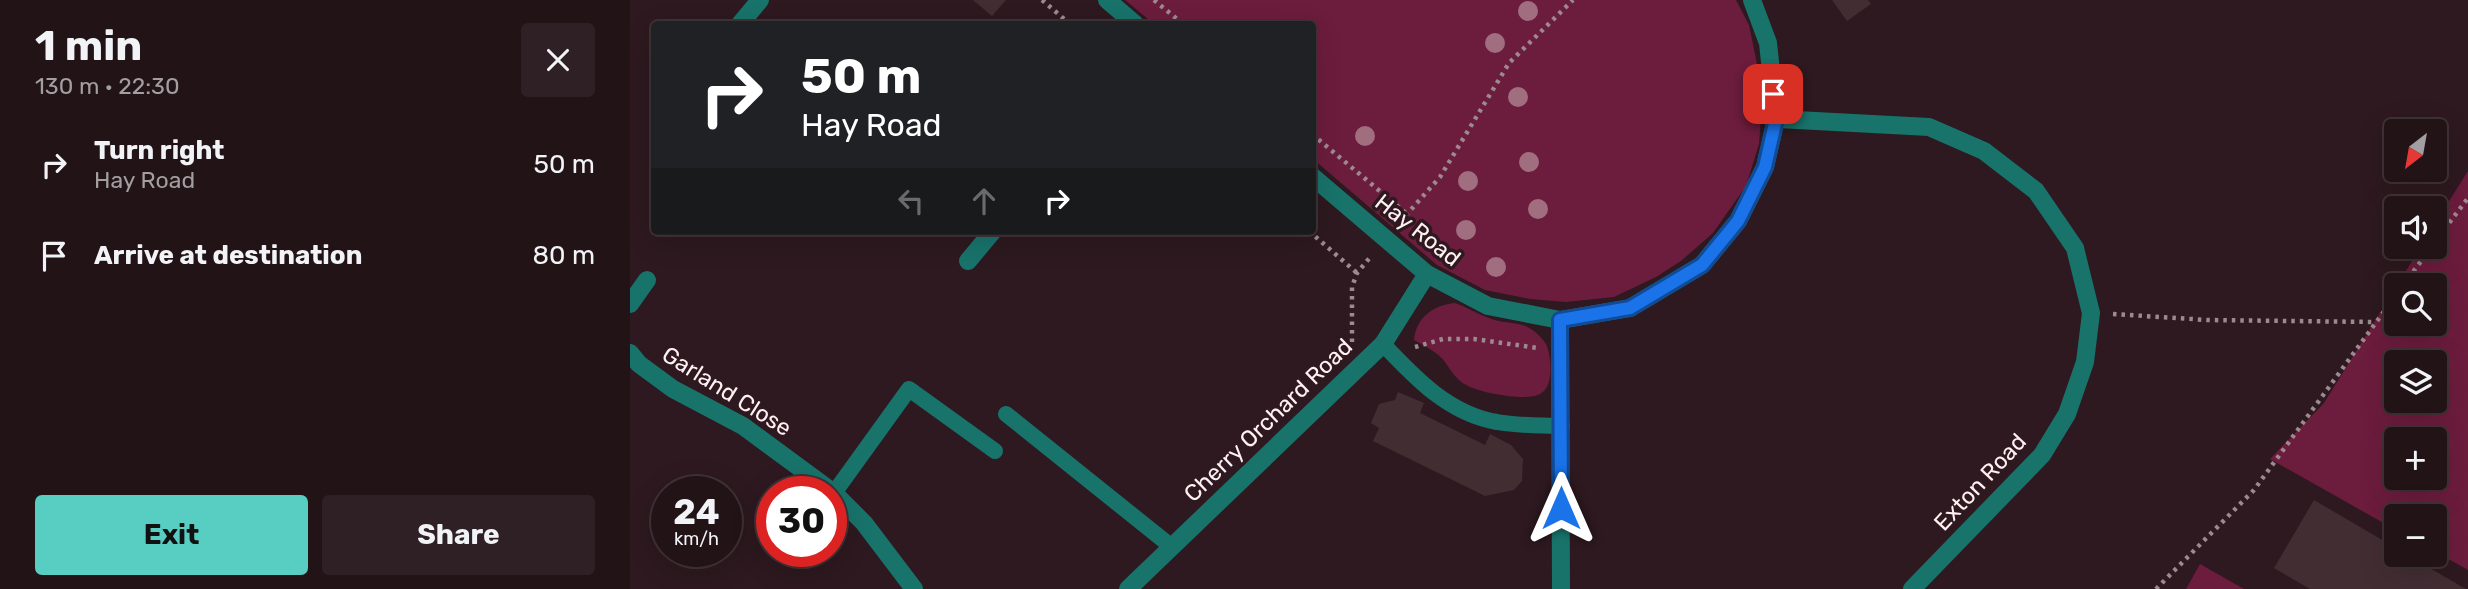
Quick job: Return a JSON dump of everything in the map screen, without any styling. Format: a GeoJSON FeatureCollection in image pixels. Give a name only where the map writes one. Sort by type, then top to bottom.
{"type":"FeatureCollection","features":[{"type":"Feature","properties":{"kind":"street"},"geometry":{"type":"LineString","coordinates":[[742,21],[760,0]]}},
{"type":"Feature","properties":{"kind":"street"},"geometry":{"type":"LineString","coordinates":[[1107,0],[1132,21]]}},
{"type":"Feature","properties":{"kind":"street","name":"Hay Road"},"geometry":{"type":"LineString","coordinates":[[1316,179],[1427,274],[1488,306],[1560,320],[1630,308],[1702,265],[1738,221],[1765,167],[1776,119],[1768,43],[1752,0]]}},
{"type":"Feature","properties":{"kind":"street","name":"Exton Road"},"geometry":{"type":"LineString","coordinates":[[1776,119],[1929,128],[1984,151],[2036,191],[2075,248],[2091,313],[2085,362],[2067,414],[2042,455],[1912,589]]}},
{"type":"Feature","properties":{"kind":"street"},"geometry":{"type":"LineString","coordinates":[[968,261],[990,235]]}},
{"type":"Feature","properties":{"kind":"street","name":"Cherry Orchard Road"},"geometry":{"type":"LineString","coordinates":[[1128,589],[1383,344],[1427,274]]}},
{"type":"Feature","properties":{"kind":"street"},"geometry":{"type":"LineString","coordinates":[[630,304],[647,280]]}},
{"type":"Feature","properties":{"kind":"street"},"geometry":{"type":"LineString","coordinates":[[1560,320],[1561,589]]}},
{"type":"Feature","properties":{"kind":"street","name":"Garland Close"},"geometry":{"type":"LineString","coordinates":[[630,353],[639,364],[673,389],[743,426],[811,476]]}},
{"type":"Feature","properties":{"kind":"street","name":"Garland Close"},"geometry":{"type":"LineString","coordinates":[[847,506],[864,523],[914,589]]}},
{"type":"Feature","properties":{"kind":"lane"},"geometry":{"type":"LineString","coordinates":[[1383,344],[1424,386],[1456,409],[1496,422],[1562,426]]}},
{"type":"Feature","properties":{"kind":"lane"},"geometry":{"type":"LineString","coordinates":[[846,476],[909,389],[995,451]]}},
{"type":"Feature","properties":{"kind":"lane"},"geometry":{"type":"LineString","coordinates":[[1006,414],[1172,547]]}},
{"type":"Feature","properties":{"kind":"path"},"geometry":{"type":"LineString","coordinates":[[1042,0],[1066,21]]}},
{"type":"Feature","properties":{"kind":"path"},"geometry":{"type":"LineString","coordinates":[[1154,0],[1179,21]]}},
{"type":"Feature","properties":{"kind":"path"},"geometry":{"type":"LineString","coordinates":[[1364,362],[1352,348],[1352,287],[1357,273],[1440,177],[1509,63],[1573,0]]}},
{"type":"Feature","properties":{"kind":"path"},"geometry":{"type":"LineString","coordinates":[[1316,137],[1407,214]]}},
{"type":"Feature","properties":{"kind":"path"},"geometry":{"type":"LineString","coordinates":[[2447,226],[2468,198]]}},
{"type":"Feature","properties":{"kind":"path"},"geometry":{"type":"LineString","coordinates":[[1314,235],[1357,273]]}},
{"type":"Feature","properties":{"kind":"path"},"geometry":{"type":"LineString","coordinates":[[2156,589],[2255,490],[2384,311]]}},
{"type":"Feature","properties":{"kind":"path"},"geometry":{"type":"LineString","coordinates":[[2091,313],[2207,320],[2376,322]]}},
{"type":"Feature","properties":{"kind":"path"},"geometry":{"type":"LineString","coordinates":[[1397,359],[1415,346],[1443,339],[1474,339],[1561,349]]}},
{"type":"Feature","properties":{"kind":"shaded area"},"geometry":{"type":"Polygon","coordinates":[[[1125,0],[1736,0],[1749,25],[1763,93],[1759,144],[1746,186],[1713,233],[1681,261],[1656,277],[1614,297],[1566,302],[1530,299],[1485,290],[1437,265],[1316,162],[1316,21],[1150,21],[1125,0]]]}},
{"type":"Feature","properties":{"kind":"shaded area"},"geometry":{"type":"Polygon","coordinates":[[[2468,171],[2468,570],[2447,558],[2447,504],[2384,504],[2384,523],[2270,459],[2324,403],[2384,306],[2384,336],[2447,336],[2447,273],[2405,273],[2413,259],[2447,259],[2447,204],[2468,171]]]}},
{"type":"Feature","properties":{"kind":"shaded area"},"geometry":{"type":"Polygon","coordinates":[[[1455,303],[1494,320],[1526,326],[1533,330],[1546,344],[1550,356],[1550,379],[1545,390],[1534,396],[1517,397],[1470,387],[1458,378],[1439,355],[1414,340],[1418,325],[1427,314],[1455,303]]]}},
{"type":"Feature","properties":{"kind":"shaded area"},"geometry":{"type":"Polygon","coordinates":[[[2200,564],[2244,589],[2186,589],[2200,564]]]}},
{"type":"Feature","properties":{"kind":"building"},"geometry":{"type":"Polygon","coordinates":[[[973,0],[1006,0],[992,16],[973,0]]]}},
{"type":"Feature","properties":{"kind":"building"},"geometry":{"type":"Polygon","coordinates":[[[1832,0],[1868,0],[1871,4],[1847,21],[1832,0]]]}},
{"type":"Feature","properties":{"kind":"building"},"geometry":{"type":"Polygon","coordinates":[[[1398,392],[1424,403],[1420,413],[1485,445],[1490,434],[1511,445],[1523,459],[1522,481],[1514,490],[1485,496],[1373,441],[1379,428],[1371,423],[1379,404],[1395,400],[1398,392]]]}},
{"type":"Feature","properties":{"kind":"building"},"geometry":{"type":"Polygon","coordinates":[[[2314,500],[2384,541],[2384,567],[2428,567],[2466,589],[2310,589],[2274,568],[2314,500]]]}},
{"type":"Feature","properties":{"kind":"route"},"geometry":{"type":"LineString","coordinates":[[1561,508],[1560,320],[1630,308],[1702,265],[1738,221],[1765,167],[1776,119],[1773,94]]}}]}
